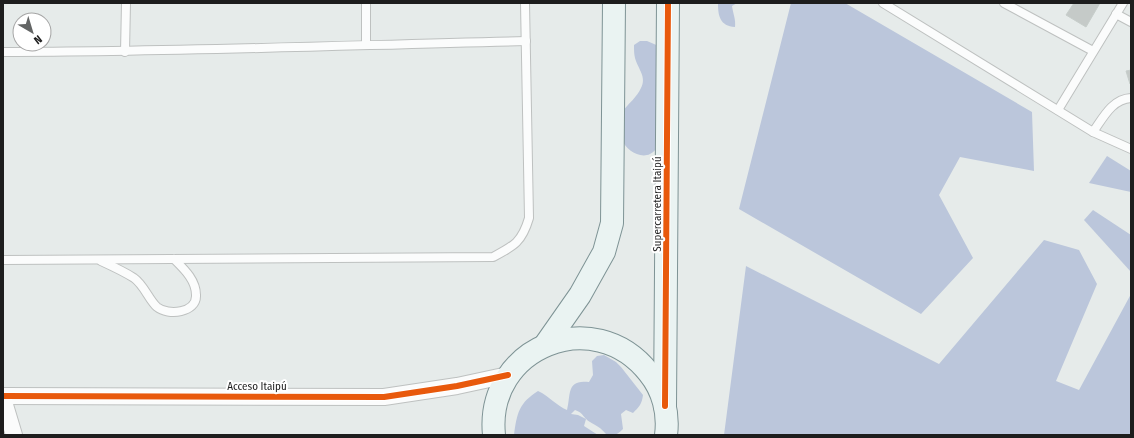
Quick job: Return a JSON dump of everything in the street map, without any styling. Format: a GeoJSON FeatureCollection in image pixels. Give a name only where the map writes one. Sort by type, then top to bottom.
{"type":"FeatureCollection","features":[{"type":"Feature","properties":{"kind":"street","name":"Supercarretera Itaipú"},"geometry":{"type":"LineString","coordinates":[[545,345],[580,295],[604,252],[612,223],[614,3]]}},
{"type":"Feature","properties":{"kind":"street","name":"Supercarretera Itaipú"},"geometry":{"type":"LineString","coordinates":[[666,435],[668,3]]}},
{"type":"Feature","properties":{"kind":"street","name":"Supercarretera Itaipú"},"geometry":{"type":"LineString","coordinates":[[494,435],[492,422],[497,397],[508,375],[525,357],[545,345],[570,338],[596,339],[620,347],[641,362],[656,382],[665,406]]}},
{"type":"Feature","properties":{"kind":"street","name":"Acceso Itaipú"},"geometry":{"type":"LineString","coordinates":[[3,396],[384,397],[457,386],[508,375]]}},
{"type":"Feature","properties":{"kind":"street"},"geometry":{"type":"LineString","coordinates":[[3,402],[14,435]]}},
{"type":"Feature","properties":{"kind":"lane"},"geometry":{"type":"LineString","coordinates":[[125,52],[126,3]]}},
{"type":"Feature","properties":{"kind":"lane"},"geometry":{"type":"LineString","coordinates":[[366,3],[366,44]]}},
{"type":"Feature","properties":{"kind":"lane"},"geometry":{"type":"LineString","coordinates":[[3,260],[493,257],[508,249],[518,241],[524,233],[529,218],[525,3]]}},
{"type":"Feature","properties":{"kind":"lane"},"geometry":{"type":"LineString","coordinates":[[883,3],[1093,132],[1131,149]]}},
{"type":"Feature","properties":{"kind":"lane"},"geometry":{"type":"LineString","coordinates":[[1004,3],[1093,52]]}},
{"type":"Feature","properties":{"kind":"lane"},"geometry":{"type":"LineString","coordinates":[[1058,110],[1123,3]]}},
{"type":"Feature","properties":{"kind":"lane"},"geometry":{"type":"LineString","coordinates":[[1116,14],[1131,22]]}},
{"type":"Feature","properties":{"kind":"lane"},"geometry":{"type":"LineString","coordinates":[[3,52],[125,52],[366,44],[526,41]]}},
{"type":"Feature","properties":{"kind":"lane"},"geometry":{"type":"LineString","coordinates":[[1093,132],[1111,107],[1125,98],[1131,98]]}},
{"type":"Feature","properties":{"kind":"lane"},"geometry":{"type":"LineString","coordinates":[[96,260],[122,270],[136,280],[157,307],[168,312],[183,311],[192,305],[196,296],[194,286],[187,273],[174,259]]}},
{"type":"Feature","properties":{"kind":"shaded area"},"geometry":{"type":"Polygon","coordinates":[[[718,3],[737,3],[732,6],[735,27],[726,25],[721,20],[719,16],[718,3]]]}},
{"type":"Feature","properties":{"kind":"shaded area"},"geometry":{"type":"Polygon","coordinates":[[[791,3],[845,3],[1032,112],[1034,171],[960,157],[939,195],[973,258],[921,314],[739,209],[791,3]]]}},
{"type":"Feature","properties":{"kind":"shaded area"},"geometry":{"type":"Polygon","coordinates":[[[640,41],[647,41],[661,47],[659,145],[653,152],[646,155],[633,152],[626,147],[621,136],[623,111],[643,84],[643,77],[634,52],[634,45],[640,41]]]}},
{"type":"Feature","properties":{"kind":"shaded area"},"geometry":{"type":"Polygon","coordinates":[[[1107,156],[1131,171],[1131,192],[1089,183],[1107,156]]]}},
{"type":"Feature","properties":{"kind":"shaded area"},"geometry":{"type":"Polygon","coordinates":[[[1093,210],[1131,235],[1131,272],[1084,220],[1093,210]]]}},
{"type":"Feature","properties":{"kind":"shaded area"},"geometry":{"type":"Polygon","coordinates":[[[1044,240],[1079,250],[1097,284],[1056,381],[1079,390],[1131,294],[1131,435],[724,435],[746,266],[939,364],[1044,240]]]}},
{"type":"Feature","properties":{"kind":"shaded area"},"geometry":{"type":"Polygon","coordinates":[[[604,355],[616,362],[621,367],[643,395],[640,405],[633,413],[626,410],[621,414],[623,429],[618,434],[606,434],[599,427],[575,410],[571,414],[578,415],[586,419],[584,426],[598,435],[514,435],[520,409],[532,395],[538,391],[567,410],[571,389],[573,386],[576,383],[589,382],[593,375],[592,361],[597,356],[604,355]]]}},
{"type":"Feature","properties":{"kind":"building"},"geometry":{"type":"Polygon","coordinates":[[[1074,3],[1100,3],[1086,27],[1066,15],[1074,3]]]}},
{"type":"Feature","properties":{"kind":"building"},"geometry":{"type":"Polygon","coordinates":[[[1131,70],[1131,83],[1130,84],[1126,71],[1131,70]]]}},
{"type":"Feature","properties":{"kind":"cycle path"},"geometry":{"type":"LineString","coordinates":[[665,406],[668,3]]}},
{"type":"Feature","properties":{"kind":"cycle path"},"geometry":{"type":"LineString","coordinates":[[3,396],[384,397],[457,386],[508,375]]}}]}
